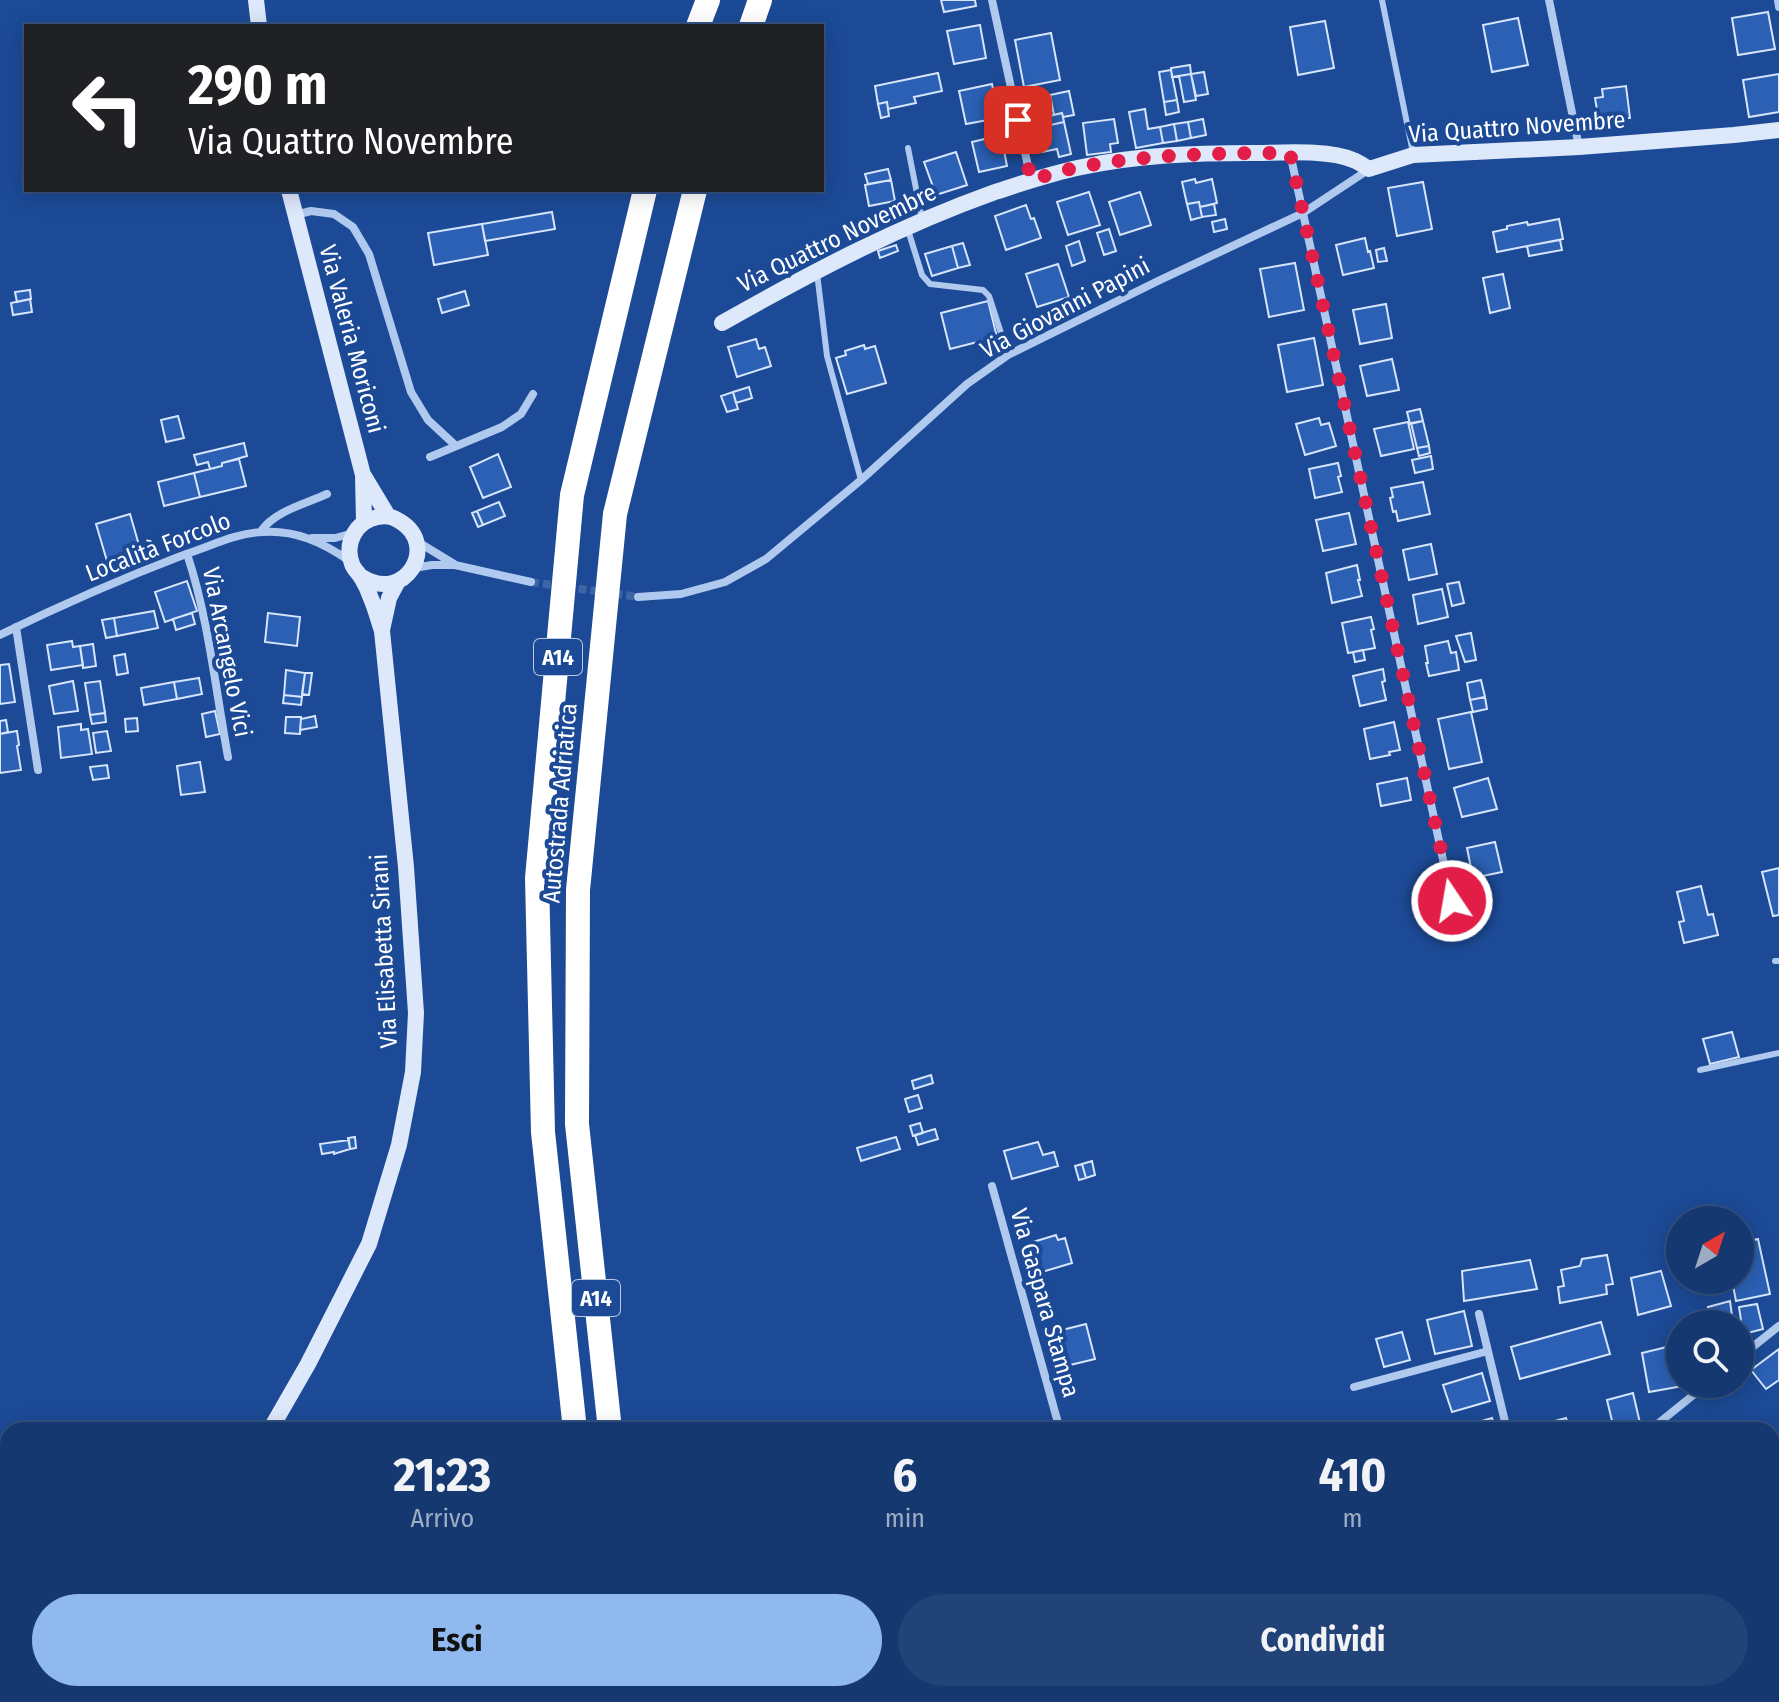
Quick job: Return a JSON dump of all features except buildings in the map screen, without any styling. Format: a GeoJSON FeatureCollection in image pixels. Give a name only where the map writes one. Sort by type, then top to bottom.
{"type":"FeatureCollection","features":[{"type":"Feature","properties":{"kind":"highway"},"geometry":{"type":"LineString","coordinates":[[699,24],[708,0]]}},
{"type":"Feature","properties":{"kind":"highway"},"geometry":{"type":"LineString","coordinates":[[752,24],[760,0]]}},
{"type":"Feature","properties":{"kind":"highway","name":"Autostrada Adriatica"},"geometry":{"type":"LineString","coordinates":[[574,1422],[543,1132],[537,878],[572,495],[645,192]]}},
{"type":"Feature","properties":{"kind":"highway","name":"Autostrada Adriatica"},"geometry":{"type":"LineString","coordinates":[[609,1422],[577,1124],[578,890],[615,514],[695,192]]}},
{"type":"Feature","properties":{"kind":"main road"},"geometry":{"type":"LineString","coordinates":[[256,0],[259,24]]}},
{"type":"Feature","properties":{"kind":"main road","name":"Via Quattro Novembre"},"geometry":{"type":"LineString","coordinates":[[722,323],[817,269],[914,223],[1031,180],[1082,167],[1131,159],[1217,153],[1290,153],[1339,156],[1355,160],[1369,169],[1413,155],[1579,147],[1779,130]]}},
{"type":"Feature","properties":{"kind":"main road","name":"Via Valeria Moriconi"},"geometry":{"type":"LineString","coordinates":[[289,192],[363,475],[388,516]]}},
{"type":"Feature","properties":{"kind":"main road","name":"Via Valeria Moriconi"},"geometry":{"type":"LineString","coordinates":[[359,528],[363,475]]}},
{"type":"Feature","properties":{"kind":"main road"},"geometry":{"type":"LineString","coordinates":[[388,516],[405,524],[418,549],[413,568],[398,581],[380,585],[370,582],[355,570],[350,561],[350,542],[359,528],[377,517],[388,516]]}},
{"type":"Feature","properties":{"kind":"main road","name":"Via Elisabetta Sirani"},"geometry":{"type":"LineString","coordinates":[[275,1422],[369,1244],[399,1145],[413,1072],[416,1013],[406,867],[382,631],[362,577]]}},
{"type":"Feature","properties":{"kind":"main road","name":"Via Elisabetta Sirani"},"geometry":{"type":"LineString","coordinates":[[382,631],[389,598],[398,581]]}},
{"type":"Feature","properties":{"kind":"street"},"geometry":{"type":"LineString","coordinates":[[992,0],[1031,180]]}},
{"type":"Feature","properties":{"kind":"street"},"geometry":{"type":"LineString","coordinates":[[1549,0],[1579,147]]}},
{"type":"Feature","properties":{"kind":"street"},"geometry":{"type":"LineString","coordinates":[[1778,0],[1779,7]]}},
{"type":"Feature","properties":{"kind":"street"},"geometry":{"type":"LineString","coordinates":[[1290,153],[1452,901]]}},
{"type":"Feature","properties":{"kind":"street","name":"Via Giovanni Papini"},"geometry":{"type":"LineString","coordinates":[[638,597],[681,594],[725,582],[766,559],[861,480],[967,384],[1008,355],[1303,213],[1369,169]]}},
{"type":"Feature","properties":{"kind":"street","name":"Via Valeria Moriconi"},"geometry":{"type":"LineString","coordinates":[[295,215],[311,211],[334,214],[353,227],[369,254],[411,392],[428,420],[456,446]]}},
{"type":"Feature","properties":{"kind":"street"},"geometry":{"type":"LineString","coordinates":[[430,457],[502,427],[521,414],[533,394]]}},
{"type":"Feature","properties":{"kind":"street","name":"Località Forcolo"},"geometry":{"type":"LineString","coordinates":[[0,635],[135,573],[233,537],[261,531],[275,517],[327,494]]}},
{"type":"Feature","properties":{"kind":"street"},"geometry":{"type":"LineString","coordinates":[[261,531],[335,538],[359,528]]}},
{"type":"Feature","properties":{"kind":"street"},"geometry":{"type":"LineString","coordinates":[[311,538],[350,561]]}},
{"type":"Feature","properties":{"kind":"street"},"geometry":{"type":"LineString","coordinates":[[416,540],[455,565]]}},
{"type":"Feature","properties":{"kind":"street","name":"Via Arcangelo Vici"},"geometry":{"type":"LineString","coordinates":[[187,554],[194,574],[228,757]]}},
{"type":"Feature","properties":{"kind":"street"},"geometry":{"type":"LineString","coordinates":[[413,568],[455,565],[531,582]]}},
{"type":"Feature","properties":{"kind":"street"},"geometry":{"type":"LineString","coordinates":[[16,627],[38,770]]}},
{"type":"Feature","properties":{"kind":"street","name":"Via Gaspara Stampa"},"geometry":{"type":"LineString","coordinates":[[992,1186],[1058,1422]]}},
{"type":"Feature","properties":{"kind":"street"},"geometry":{"type":"LineString","coordinates":[[1479,1314],[1505,1422]]}},
{"type":"Feature","properties":{"kind":"street"},"geometry":{"type":"LineString","coordinates":[[1754,1346],[1779,1326]]}},
{"type":"Feature","properties":{"kind":"street"},"geometry":{"type":"LineString","coordinates":[[1354,1387],[1488,1351]]}},
{"type":"Feature","properties":{"kind":"street"},"geometry":{"type":"LineString","coordinates":[[1660,1422],[1690,1398]]}},
{"type":"Feature","properties":{"kind":"lane"},"geometry":{"type":"LineString","coordinates":[[1382,0],[1413,155]]}},
{"type":"Feature","properties":{"kind":"lane"},"geometry":{"type":"LineString","coordinates":[[908,148],[922,275],[930,284],[983,290],[989,296],[1008,355]]}},
{"type":"Feature","properties":{"kind":"lane"},"geometry":{"type":"LineString","coordinates":[[817,269],[827,356],[861,480]]}},
{"type":"Feature","properties":{"kind":"lane"},"geometry":{"type":"LineString","coordinates":[[1700,1070],[1779,1053]]}},
{"type":"Feature","properties":{"kind":"tunnel"},"geometry":{"type":"LineString","coordinates":[[531,582],[638,597]]}},
{"type":"Feature","properties":{"kind":"route"},"geometry":{"type":"LineString","coordinates":[[1018,120],[1031,180],[1131,159],[1217,153],[1290,153],[1452,901]]}}]}
